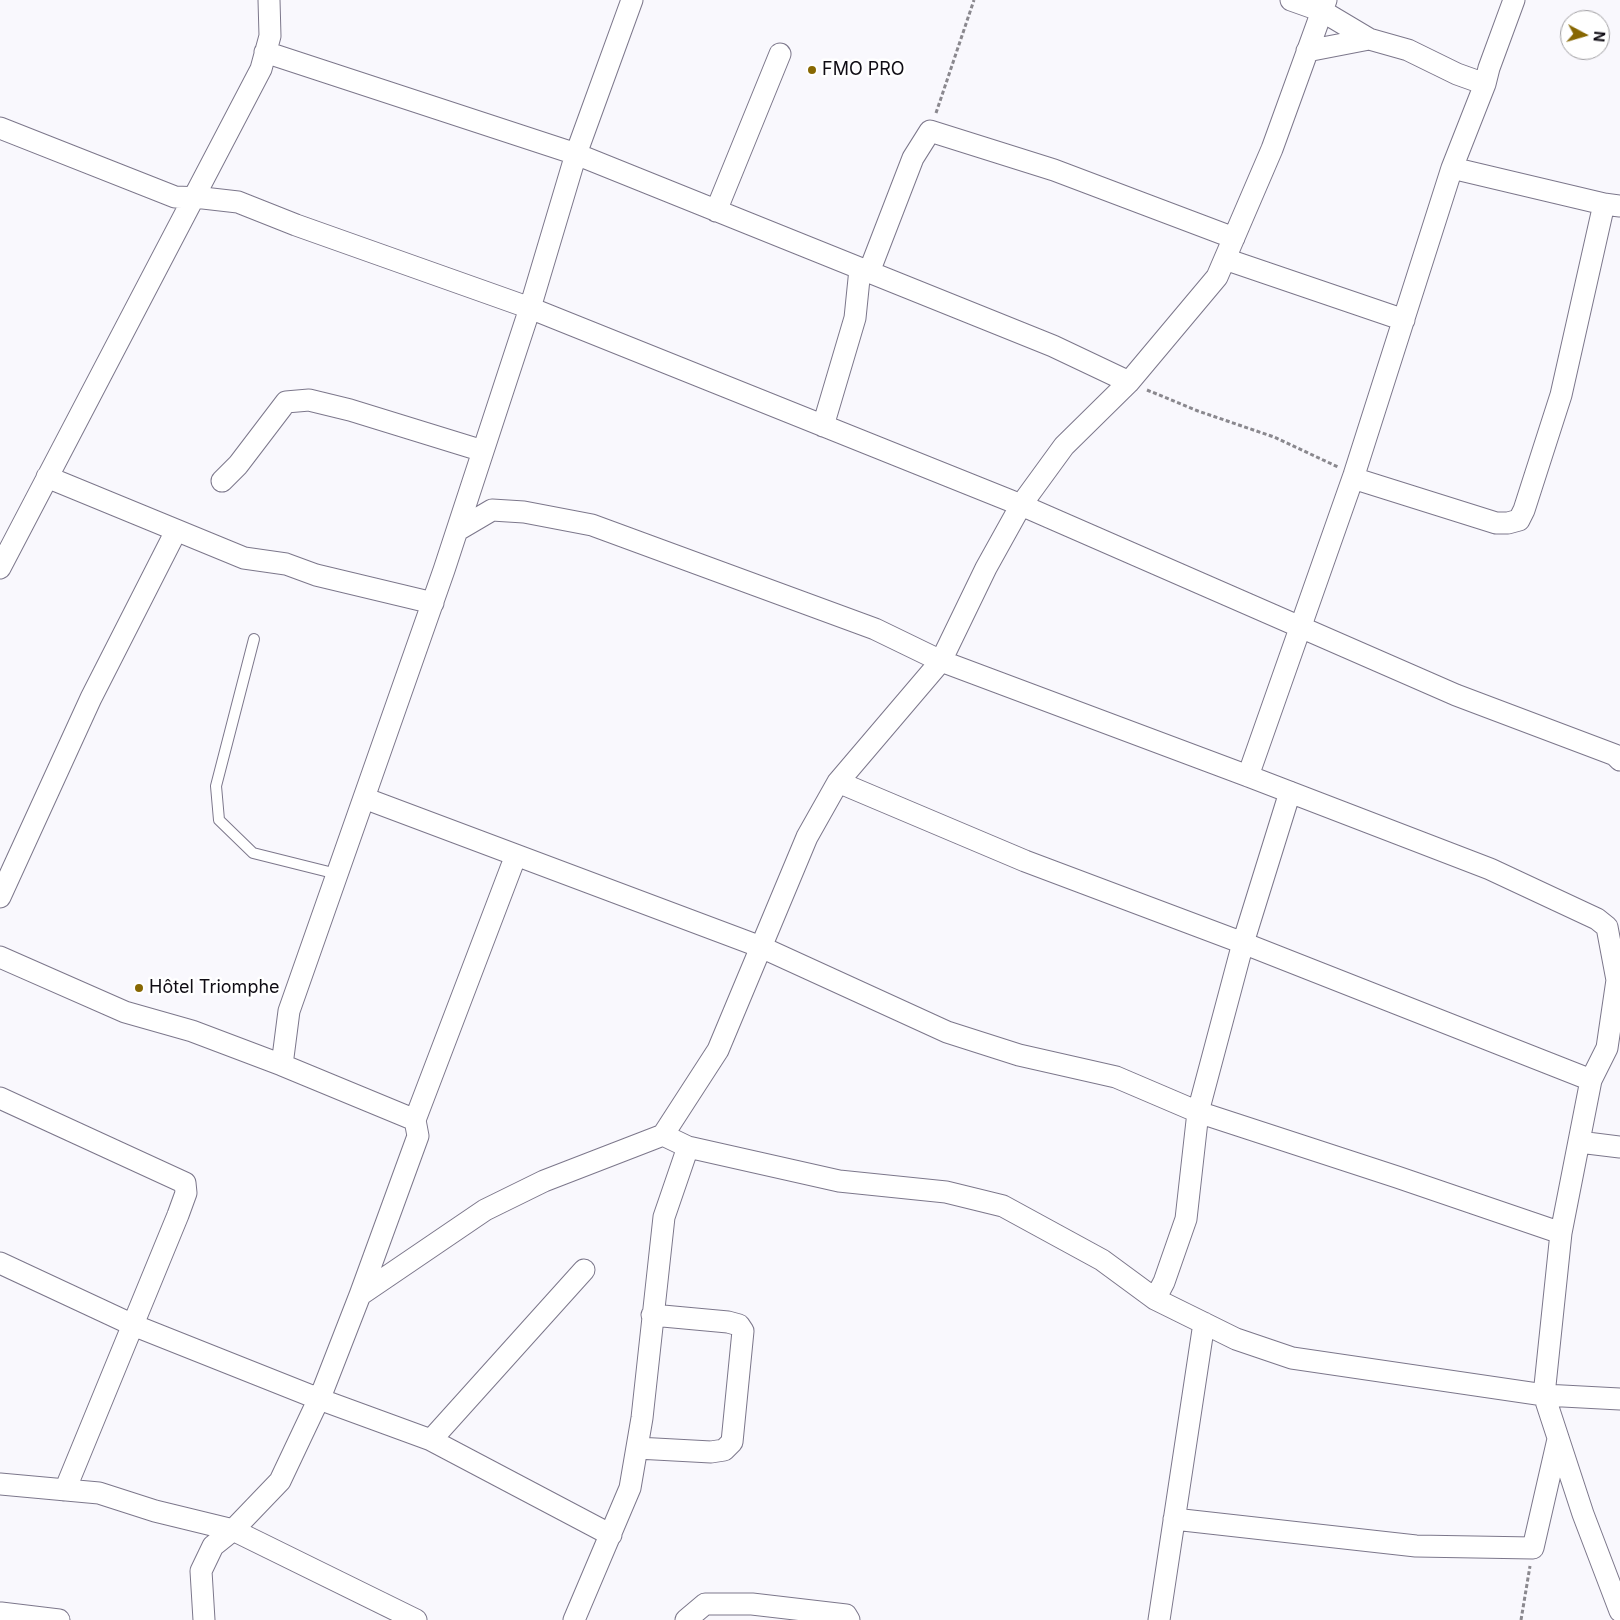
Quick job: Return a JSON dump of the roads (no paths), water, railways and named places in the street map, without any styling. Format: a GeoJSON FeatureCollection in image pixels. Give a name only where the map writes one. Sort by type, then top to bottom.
{"type":"FeatureCollection","features":[{"type":"Feature","properties":{"kind":"street"},"geometry":{"type":"LineString","coordinates":[[0,568],[261,69],[270,36],[270,0]]}},
{"type":"Feature","properties":{"kind":"street"},"geometry":{"type":"LineString","coordinates":[[1291,0],[1324,5],[1368,40],[1408,50],[1457,74],[1485,84]]}},
{"type":"Feature","properties":{"kind":"street"},"geometry":{"type":"LineString","coordinates":[[1248,776],[1354,475],[1452,168],[1485,84],[1514,0]]}},
{"type":"Feature","properties":{"kind":"street"},"geometry":{"type":"LineString","coordinates":[[282,1065],[289,1011],[458,530],[530,308],[576,154],[628,1]]}},
{"type":"Feature","properties":{"kind":"street"},"geometry":{"type":"LineString","coordinates":[[360,1295],[484,1210],[544,1181],[662,1135],[718,1050],[807,837],[838,782],[941,661],[986,568],[1022,504],[1064,446],[1129,382],[1217,277],[1272,149],[1324,5]]}},
{"type":"Feature","properties":{"kind":"street"},"geometry":{"type":"LineString","coordinates":[[1307,52],[1368,40]]}},
{"type":"Feature","properties":{"kind":"street"},"geometry":{"type":"LineString","coordinates":[[266,52],[576,154],[1053,346],[1129,382]]}},
{"type":"Feature","properties":{"kind":"street"},"geometry":{"type":"LineString","coordinates":[[716,211],[780,54]]}},
{"type":"Feature","properties":{"kind":"street"},"geometry":{"type":"LineString","coordinates":[[0,128],[175,197],[238,202],[296,225],[530,308],[1022,504],[1456,695],[1618,752]]}},
{"type":"Feature","properties":{"kind":"street"},"geometry":{"type":"LineString","coordinates":[[824,426],[855,318],[864,271],[914,158],[930,131],[1054,170],[1234,238]]}},
{"type":"Feature","properties":{"kind":"street"},"geometry":{"type":"LineString","coordinates":[[1354,475],[1356,479],[1496,523],[1508,523],[1519,520],[1524,510],[1560,394],[1612,205],[1452,168]]}},
{"type":"Feature","properties":{"kind":"street"},"geometry":{"type":"LineString","coordinates":[[1225,259],[1404,320]]}},
{"type":"Feature","properties":{"kind":"street"},"geometry":{"type":"LineString","coordinates":[[222,481],[238,465],[286,402],[309,400],[350,410],[483,452]]}},
{"type":"Feature","properties":{"kind":"street"},"geometry":{"type":"LineString","coordinates":[[47,477],[244,558],[286,564],[316,575],[433,603]]}},
{"type":"Feature","properties":{"kind":"street"},"geometry":{"type":"LineString","coordinates":[[458,530],[492,510],[524,512],[592,525],[875,629],[941,661],[1490,869],[1597,919],[1607,927],[1618,989],[1607,1048],[1591,1080],[1561,1233],[1544,1395],[1583,1514],[1620,1611]]}},
{"type":"Feature","properties":{"kind":"street"},"geometry":{"type":"LineString","coordinates":[[0,897],[91,698],[176,531]]}},
{"type":"Feature","properties":{"kind":"street"},"geometry":{"type":"LineString","coordinates":[[838,782],[1025,861],[1243,943],[1591,1080]]}},
{"type":"Feature","properties":{"kind":"street"},"geometry":{"type":"LineString","coordinates":[[1155,1299],[1164,1282],[1186,1219],[1198,1112],[1243,943],[1290,792]]}},
{"type":"Feature","properties":{"kind":"street"},"geometry":{"type":"LineString","coordinates":[[364,798],[761,947],[946,1032],[1019,1055],[1116,1076],[1198,1112],[1561,1233]]}},
{"type":"Feature","properties":{"kind":"street"},"geometry":{"type":"LineString","coordinates":[[204,1620],[201,1571],[213,1546],[233,1530],[280,1481],[319,1399],[360,1295],[418,1136],[415,1120],[516,855]]}},
{"type":"Feature","properties":{"kind":"street"},"geometry":{"type":"LineString","coordinates":[[0,957],[125,1012],[192,1031],[282,1065],[415,1120]]}},
{"type":"Feature","properties":{"kind":"street"},"geometry":{"type":"LineString","coordinates":[[0,1098],[185,1183],[186,1193],[178,1215],[65,1490]]}},
{"type":"Feature","properties":{"kind":"street"},"geometry":{"type":"LineString","coordinates":[[662,1135],[688,1147],[839,1180],[946,1192],[1002,1206],[1102,1260],[1155,1299],[1236,1339],[1292,1358],[1544,1395],[1620,1399]]}},
{"type":"Feature","properties":{"kind":"street"},"geometry":{"type":"LineString","coordinates":[[1579,1142],[1620,1147]]}},
{"type":"Feature","properties":{"kind":"street"},"geometry":{"type":"LineString","coordinates":[[574,1620],[630,1488],[642,1418],[664,1217],[688,1147]]}},
{"type":"Feature","properties":{"kind":"street"},"geometry":{"type":"LineString","coordinates":[[0,1263],[132,1325],[319,1399],[432,1440],[611,1535]]}},
{"type":"Feature","properties":{"kind":"street"},"geometry":{"type":"LineString","coordinates":[[432,1440],[584,1270]]}},
{"type":"Feature","properties":{"kind":"street"},"geometry":{"type":"LineString","coordinates":[[637,1448],[711,1452],[724,1450],[732,1442],[743,1331],[739,1325],[728,1322],[652,1315]]}},
{"type":"Feature","properties":{"kind":"street"},"geometry":{"type":"LineString","coordinates":[[1159,1620],[1204,1323]]}},
{"type":"Feature","properties":{"kind":"street"},"geometry":{"type":"LineString","coordinates":[[1174,1519],[1416,1546],[1533,1548],[1558,1438]]}},
{"type":"Feature","properties":{"kind":"street"},"geometry":{"type":"LineString","coordinates":[[0,1484],[98,1493],[155,1511],[233,1530],[416,1620]]}},
{"type":"Feature","properties":{"kind":"street"},"geometry":{"type":"LineString","coordinates":[[686,1620],[705,1604],[752,1604],[846,1615],[849,1620]]}},
{"type":"Feature","properties":{"kind":"street"},"geometry":{"type":"LineString","coordinates":[[1,1613],[59,1620]]}},
{"type":"Feature","properties":{"kind":"lane"},"geometry":{"type":"LineString","coordinates":[[254,639],[216,786],[220,820],[253,853],[337,874]]}},
{"type":"Feature","properties":{"kind":"place","name":"FMO PRO"},"geometry":{"type":"Point","coordinates":[812,70]}},
{"type":"Feature","properties":{"kind":"place","name":"Hôtel Triomphe"},"geometry":{"type":"Point","coordinates":[139,988]}}]}
